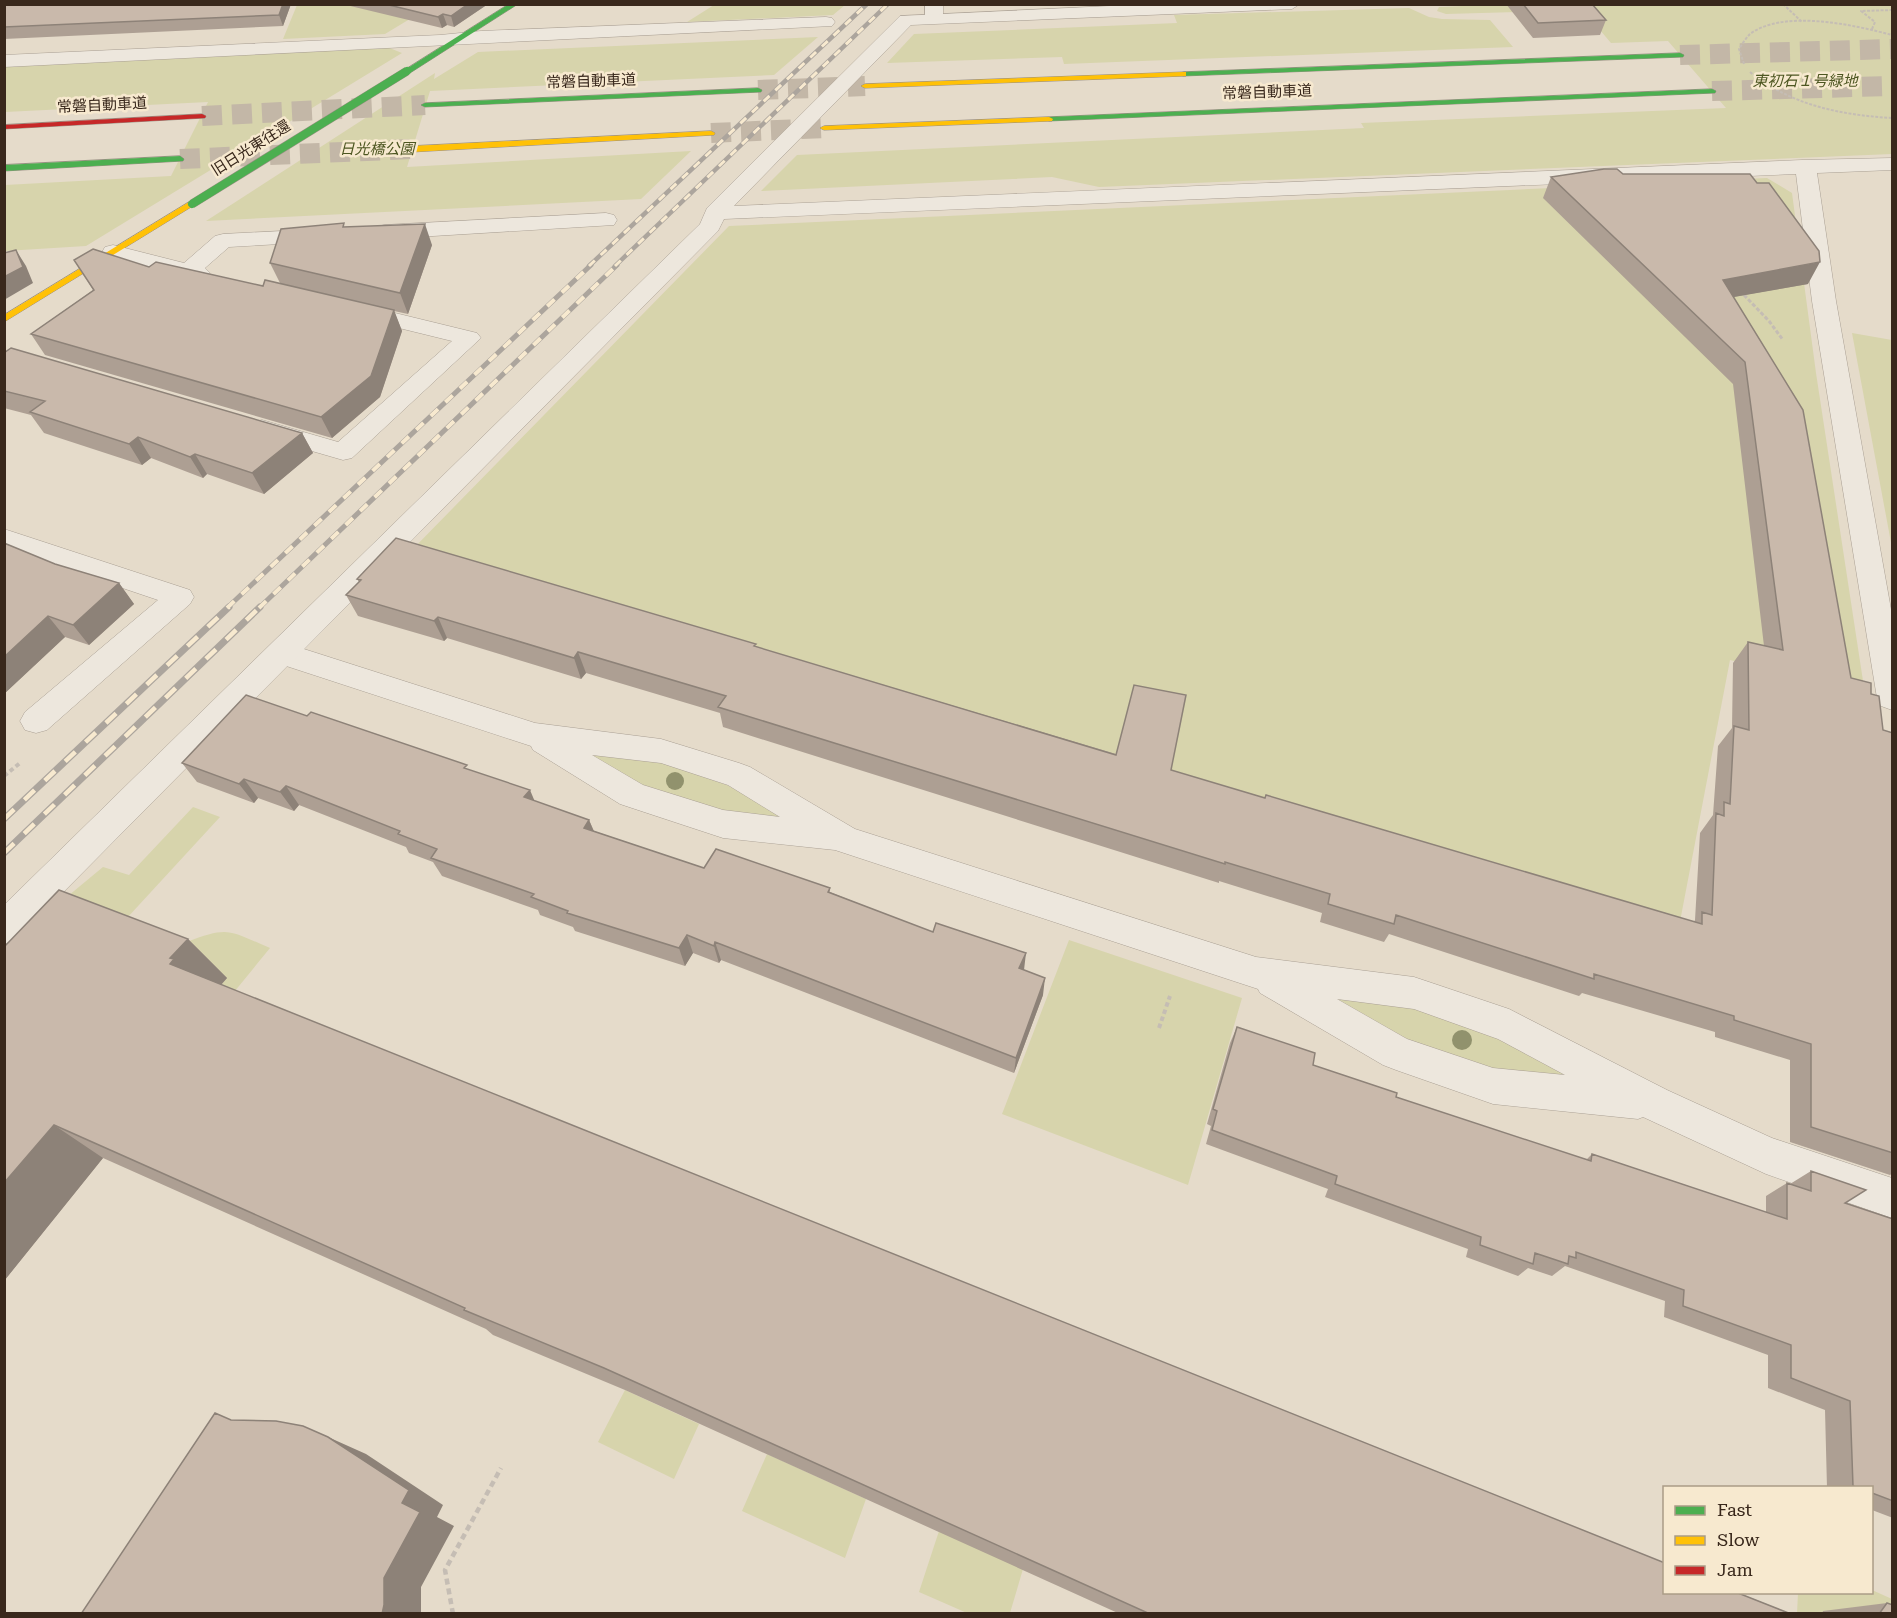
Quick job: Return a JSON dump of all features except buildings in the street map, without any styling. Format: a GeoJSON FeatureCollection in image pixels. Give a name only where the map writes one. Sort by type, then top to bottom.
{"type":"FeatureCollection","features":[{"type":"Feature","properties":{"kind":"main road","name":"旧日光東往還"},"geometry":{"type":"LineString","coordinates":[[4,319],[515,4]]}},
{"type":"Feature","properties":{"kind":"main road","name":"常磐自動車道"},"geometry":{"type":"LineString","coordinates":[[865,86],[1680,55]]}},
{"type":"Feature","properties":{"kind":"main road","name":"常磐自動車道"},"geometry":{"type":"LineString","coordinates":[[425,105],[758,90]]}},
{"type":"Feature","properties":{"kind":"main road","name":"常磐自動車道"},"geometry":{"type":"LineString","coordinates":[[824,128],[1712,91]]}},
{"type":"Feature","properties":{"kind":"main road","name":"常磐自動車道"},"geometry":{"type":"LineString","coordinates":[[4,127],[202,116]]}},
{"type":"Feature","properties":{"kind":"main road"},"geometry":{"type":"LineString","coordinates":[[412,149],[711,133]]}},
{"type":"Feature","properties":{"kind":"main road"},"geometry":{"type":"LineString","coordinates":[[4,168],[180,159]]}},
{"type":"Feature","properties":{"kind":"street"},"geometry":{"type":"LineString","coordinates":[[4,929],[710,226],[715,213],[906,20],[934,12],[1292,4]]}},
{"type":"Feature","properties":{"kind":"street"},"geometry":{"type":"LineString","coordinates":[[4,61],[487,36],[826,22]]}},
{"type":"Feature","properties":{"kind":"street"},"geometry":{"type":"LineString","coordinates":[[715,213],[1893,164]]}},
{"type":"Feature","properties":{"kind":"street"},"geometry":{"type":"LineString","coordinates":[[1802,166],[1807,175],[1824,301],[1893,698]]}},
{"type":"Feature","properties":{"kind":"street"},"geometry":{"type":"LineString","coordinates":[[367,233],[606,220]]}},
{"type":"Feature","properties":{"kind":"street"},"geometry":{"type":"LineString","coordinates":[[189,270],[223,241],[343,235]]}},
{"type":"Feature","properties":{"kind":"street"},"geometry":{"type":"LineString","coordinates":[[113,252],[222,278]]}},
{"type":"Feature","properties":{"kind":"street"},"geometry":{"type":"LineString","coordinates":[[242,422],[343,452],[469,338],[334,305]]}},
{"type":"Feature","properties":{"kind":"street"},"geometry":{"type":"LineString","coordinates":[[4,538],[180,597],[36,721]]}},
{"type":"Feature","properties":{"kind":"street"},"geometry":{"type":"LineString","coordinates":[[282,653],[535,735],[661,751],[739,776],[844,839]]}},
{"type":"Feature","properties":{"kind":"street"},"geometry":{"type":"LineString","coordinates":[[535,735],[632,795],[723,824],[844,839],[1256,973],[1414,993],[1509,1026],[1653,1103],[1766,1155],[1893,1198]]}},
{"type":"Feature","properties":{"kind":"street"},"geometry":{"type":"LineString","coordinates":[[1256,973],[1396,1053],[1493,1086],[1653,1103]]}},
{"type":"Feature","properties":{"kind":"path"},"geometry":{"type":"LineString","coordinates":[[1783,4],[1802,21]]}},
{"type":"Feature","properties":{"kind":"path"},"geometry":{"type":"LineString","coordinates":[[1872,29],[1875,22],[1861,11],[1893,10]]}},
{"type":"Feature","properties":{"kind":"path"},"geometry":{"type":"LineString","coordinates":[[1893,35],[1835,23],[1802,21],[1768,26],[1747,35],[1739,49],[1744,65],[1764,83],[1796,99],[1836,111],[1893,118]]}},
{"type":"Feature","properties":{"kind":"path"},"geometry":{"type":"LineString","coordinates":[[453,1614],[445,1570],[501,1467]]}},
{"type":"Feature","properties":{"kind":"green space","name":"東初石１号緑地"},"geometry":{"type":"Polygon","coordinates":[[[1509,4],[1892,5],[1892,154],[1099,187],[1052,177],[761,191],[797,155],[1364,128],[1361,123],[1726,108],[1668,41],[1611,43],[1583,10],[1446,14],[1437,11],[1439,7],[1509,4]]]}},
{"type":"Feature","properties":{"kind":"green space"},"geometry":{"type":"Polygon","coordinates":[[[297,5],[433,5],[385,34],[283,39],[297,5]]]}},
{"type":"Feature","properties":{"kind":"green space"},"geometry":{"type":"Polygon","coordinates":[[[714,5],[845,5],[833,15],[687,22],[714,5]]]}},
{"type":"Feature","properties":{"kind":"green space"},"geometry":{"type":"Polygon","coordinates":[[[1409,8],[1429,17],[1442,19],[1490,20],[1513,47],[1064,64],[1062,57],[887,63],[914,34],[1177,23],[1174,15],[1409,8]]]}},
{"type":"Feature","properties":{"kind":"green space","name":"日光橋公園"},"geometry":{"type":"Polygon","coordinates":[[[818,37],[774,75],[430,91],[407,167],[691,151],[641,199],[206,221],[435,73],[434,79],[478,52],[818,37]]]}},
{"type":"Feature","properties":{"kind":"green space"},"geometry":{"type":"Polygon","coordinates":[[[387,47],[402,53],[86,246],[5,251],[5,185],[171,176],[208,102],[5,112],[5,66],[387,47]]]}},
{"type":"Feature","properties":{"kind":"green space"},"geometry":{"type":"Polygon","coordinates":[[[1767,178],[1792,193],[1816,373],[1865,694],[1730,660],[1678,932],[408,554],[729,226],[1767,178]]]}},
{"type":"Feature","properties":{"kind":"green space"},"geometry":{"type":"Polygon","coordinates":[[[1852,333],[1892,340],[1892,548],[1852,333]]]}},
{"type":"Feature","properties":{"kind":"green space"},"geometry":{"type":"Polygon","coordinates":[[[587,753],[664,763],[727,785],[793,821],[717,810],[640,785],[587,753]]]}},
{"type":"Feature","properties":{"kind":"green space"},"geometry":{"type":"Polygon","coordinates":[[[193,807],[220,817],[127,918],[186,942],[228,932],[270,948],[221,1008],[210,997],[226,979],[68,896],[103,867],[129,875],[193,807]]]}},
{"type":"Feature","properties":{"kind":"green space"},"geometry":{"type":"Polygon","coordinates":[[[1069,940],[1242,998],[1188,1185],[1002,1114],[1069,940]]]}},
{"type":"Feature","properties":{"kind":"green space"},"geometry":{"type":"Polygon","coordinates":[[[1318,993],[1412,1006],[1499,1035],[1593,1083],[1490,1068],[1396,1036],[1318,993]]]}},
{"type":"Feature","properties":{"kind":"green space"},"geometry":{"type":"Polygon","coordinates":[[[625,1390],[699,1424],[674,1479],[598,1442],[625,1390]]]}},
{"type":"Feature","properties":{"kind":"green space"},"geometry":{"type":"Polygon","coordinates":[[[767,1454],[866,1499],[845,1558],[742,1511],[767,1454]]]}},
{"type":"Feature","properties":{"kind":"green space"},"geometry":{"type":"Polygon","coordinates":[[[939,1531],[1023,1569],[1010,1613],[967,1613],[919,1592],[939,1531]]]}},
{"type":"Feature","properties":{"kind":"green space"},"geometry":{"type":"Polygon","coordinates":[[[1873,1590],[1892,1599],[1892,1613],[1797,1614],[1798,1594],[1873,1594],[1873,1590]]]}},
{"type":"Feature","properties":{"kind":"tunnel"},"geometry":{"type":"LineString","coordinates":[[1680,55],[1892,49]]}},
{"type":"Feature","properties":{"kind":"tunnel"},"geometry":{"type":"LineString","coordinates":[[758,90],[865,86]]}},
{"type":"Feature","properties":{"kind":"tunnel"},"geometry":{"type":"LineString","coordinates":[[1712,91],[1892,86]]}},
{"type":"Feature","properties":{"kind":"tunnel"},"geometry":{"type":"LineString","coordinates":[[202,116],[425,105]]}},
{"type":"Feature","properties":{"kind":"tunnel"},"geometry":{"type":"LineString","coordinates":[[711,133],[824,128]]}},
{"type":"Feature","properties":{"kind":"tunnel"},"geometry":{"type":"LineString","coordinates":[[180,159],[412,149]]}},
{"type":"Feature","properties":{"kind":"railway"},"geometry":{"type":"LineString","coordinates":[[589,266],[867,4]]}},
{"type":"Feature","properties":{"kind":"railway"},"geometry":{"type":"LineString","coordinates":[[615,266],[888,4]]}},
{"type":"Feature","properties":{"kind":"railway"},"geometry":{"type":"LineString","coordinates":[[227,608],[591,265]]}},
{"type":"Feature","properties":{"kind":"railway"},"geometry":{"type":"LineString","coordinates":[[259,608],[617,265]]}},
{"type":"Feature","properties":{"kind":"railway"},"geometry":{"type":"LineString","coordinates":[[4,819],[229,607]]}},
{"type":"Feature","properties":{"kind":"railway"},"geometry":{"type":"LineString","coordinates":[[4,853],[260,607]]}},
{"type":"Feature","properties":{"kind":"traffic: fast"},"geometry":{"type":"LineString","coordinates":[[407,71],[515,4]]}},
{"type":"Feature","properties":{"kind":"traffic: fast"},"geometry":{"type":"LineString","coordinates":[[1183,74],[1680,55]]}},
{"type":"Feature","properties":{"kind":"traffic: fast"},"geometry":{"type":"LineString","coordinates":[[192,204],[407,71]]}},
{"type":"Feature","properties":{"kind":"traffic: fast"},"geometry":{"type":"LineString","coordinates":[[425,105],[758,90]]}},
{"type":"Feature","properties":{"kind":"traffic: fast"},"geometry":{"type":"LineString","coordinates":[[1049,119],[1712,91]]}},
{"type":"Feature","properties":{"kind":"traffic: fast"},"geometry":{"type":"LineString","coordinates":[[4,168],[180,159]]}},
{"type":"Feature","properties":{"kind":"traffic: slow"},"geometry":{"type":"LineString","coordinates":[[865,86],[1183,74]]}},
{"type":"Feature","properties":{"kind":"traffic: slow"},"geometry":{"type":"LineString","coordinates":[[824,128],[1049,119]]}},
{"type":"Feature","properties":{"kind":"traffic: slow"},"geometry":{"type":"LineString","coordinates":[[412,149],[711,133]]}},
{"type":"Feature","properties":{"kind":"traffic: slow"},"geometry":{"type":"LineString","coordinates":[[4,319],[192,204]]}},
{"type":"Feature","properties":{"kind":"traffic: jam"},"geometry":{"type":"LineString","coordinates":[[4,127],[202,116]]}}]}
